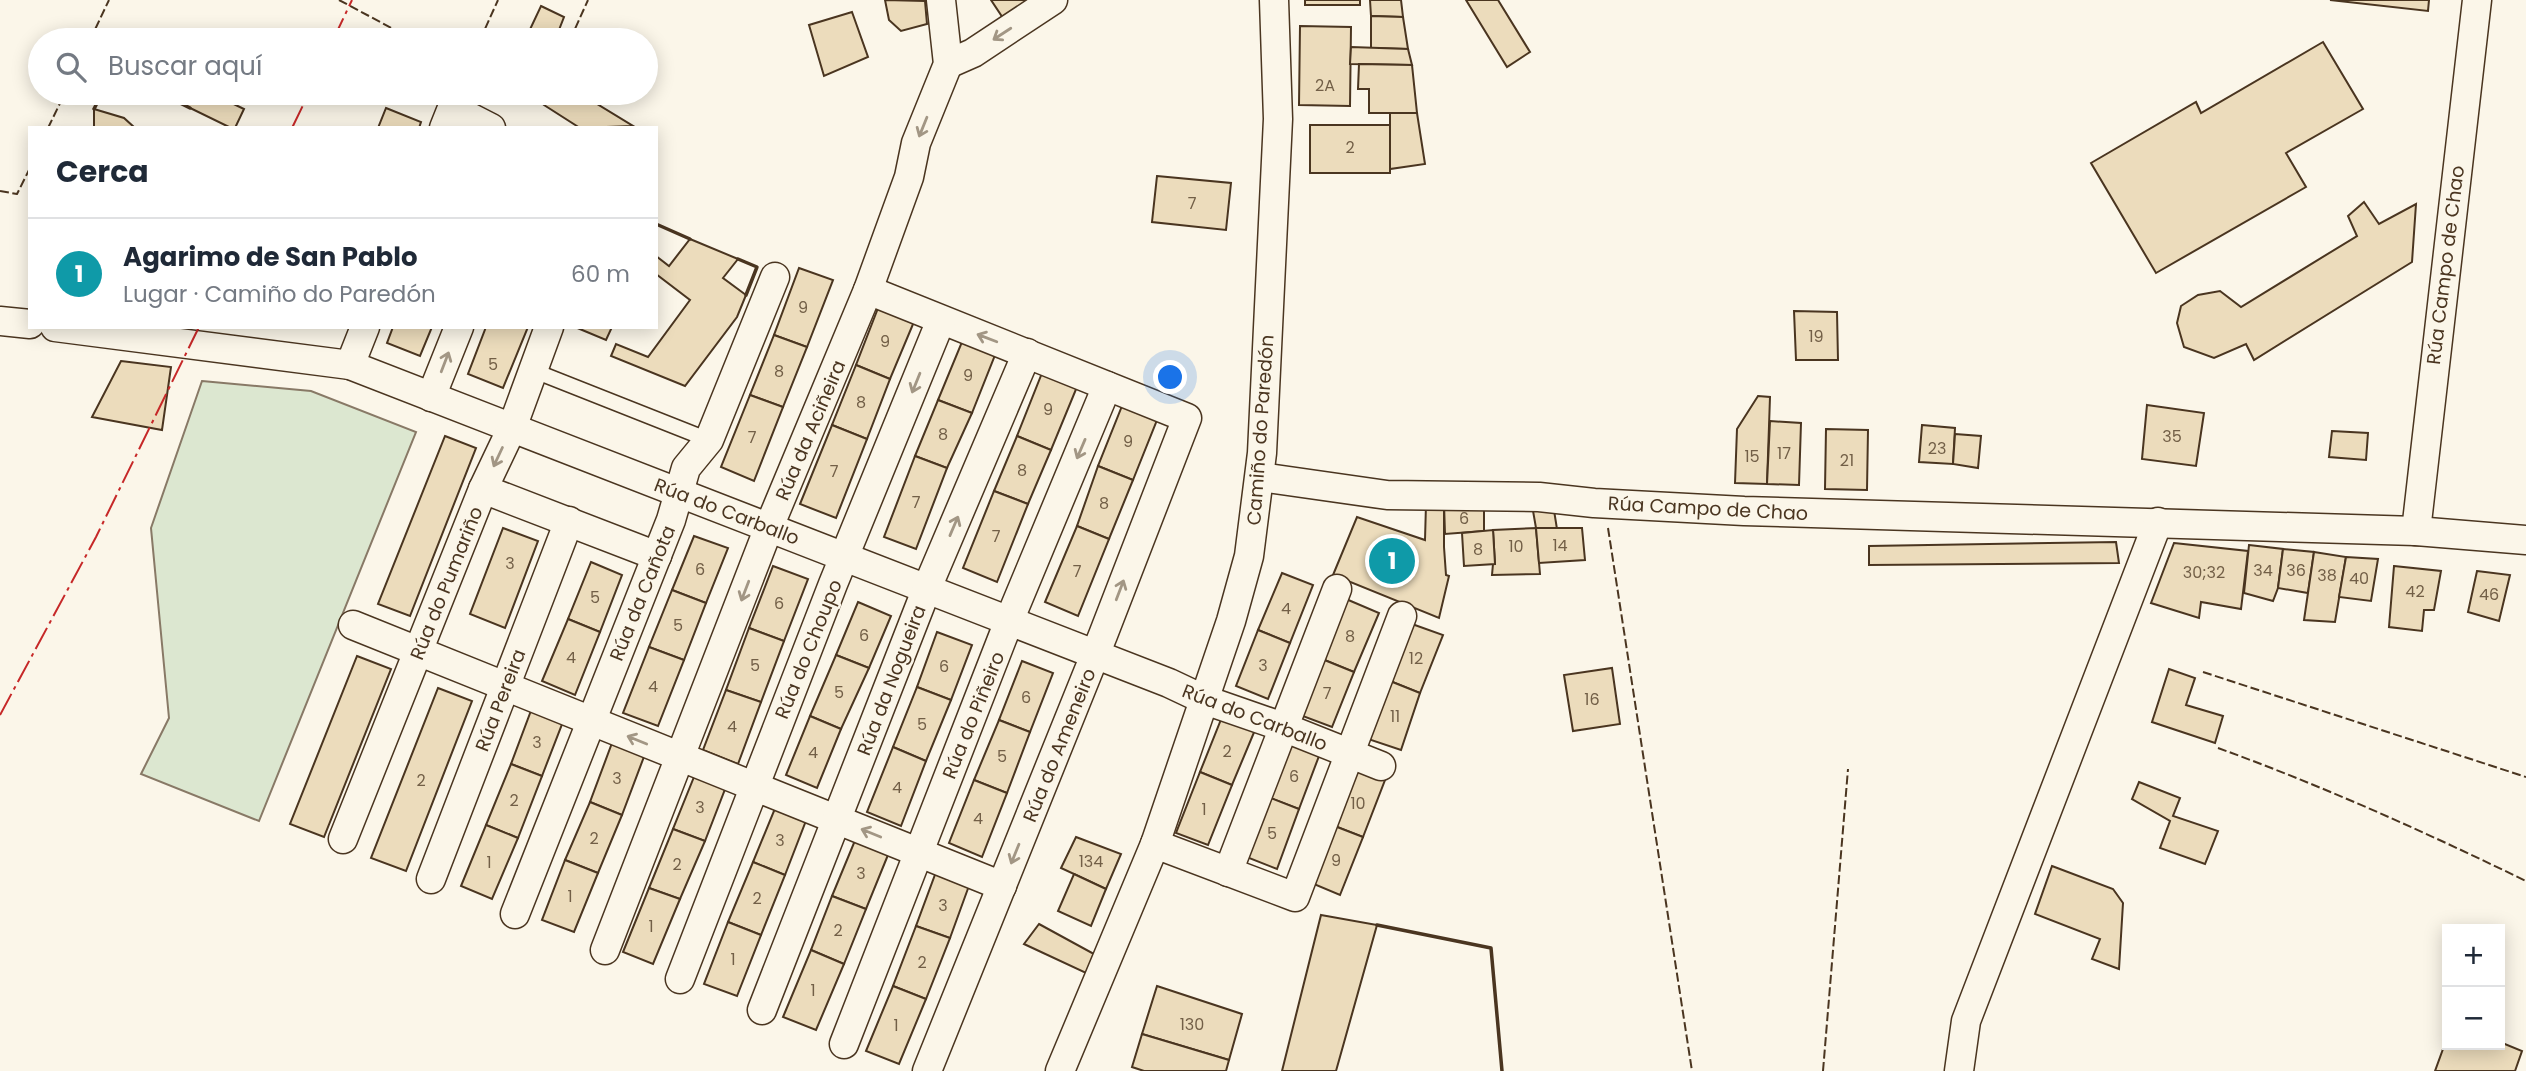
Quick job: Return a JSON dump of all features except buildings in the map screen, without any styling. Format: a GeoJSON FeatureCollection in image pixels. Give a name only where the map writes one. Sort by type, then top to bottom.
{"type":"FeatureCollection","features":[{"type":"Feature","properties":{"kind":"street"},"geometry":{"type":"LineString","coordinates":[[940,0],[948,64],[973,53],[1053,0]]}},
{"type":"Feature","properties":{"kind":"street","name":"Camiño do Paredón"},"geometry":{"type":"LineString","coordinates":[[1060,1071],[1155,844],[1231,621],[1249,556],[1260,477],[1278,119],[1274,0]]}},
{"type":"Feature","properties":{"kind":"street","name":"Rúa Campo de Chao"},"geometry":{"type":"LineString","coordinates":[[2416,531],[2477,0]]}},
{"type":"Feature","properties":{"kind":"street","name":"Rúa da Aciñeira"},"geometry":{"type":"LineString","coordinates":[[605,950],[769,527],[867,290],[909,177],[916,143],[948,64]]}},
{"type":"Feature","properties":{"kind":"street"},"geometry":{"type":"LineString","coordinates":[[445,126],[452,108],[487,126]]}},
{"type":"Feature","properties":{"kind":"street","name":"Rúa da Cañota"},"geometry":{"type":"LineString","coordinates":[[515,914],[671,520],[686,468],[709,440],[775,277]]}},
{"type":"Feature","properties":{"kind":"street"},"geometry":{"type":"LineString","coordinates":[[867,290],[1107,386]]}},
{"type":"Feature","properties":{"kind":"street","name":"Rúa do Choupo"},"geometry":{"type":"LineString","coordinates":[[680,979],[845,556],[941,320]]}},
{"type":"Feature","properties":{"kind":"street"},"geometry":{"type":"LineString","coordinates":[[0,321],[28,324]]}},
{"type":"Feature","properties":{"kind":"street","name":"Rúa do Carballo"},"geometry":{"type":"LineString","coordinates":[[70,329],[349,365],[845,556],[1169,683],[1205,700],[1283,727],[1381,766]]}},
{"type":"Feature","properties":{"kind":"street"},"geometry":{"type":"LineString","coordinates":[[349,365],[364,329]]}},
{"type":"Feature","properties":{"kind":"street"},"geometry":{"type":"LineString","coordinates":[[431,397],[458,329]]}},
{"type":"Feature","properties":{"kind":"street","name":"Rúa do Pumariño"},"geometry":{"type":"LineString","coordinates":[[343,839],[483,489],[512,428],[547,329]]}},
{"type":"Feature","properties":{"kind":"street","name":"Rúa da Nogueira"},"geometry":{"type":"LineString","coordinates":[[762,1010],[927,589],[1027,353]]}},
{"type":"Feature","properties":{"kind":"street","name":"Rúa do Ameneiro"},"geometry":{"type":"LineString","coordinates":[[927,1071],[1187,418],[1107,386]]}},
{"type":"Feature","properties":{"kind":"street","name":"Rúa do Piñeiro"},"geometry":{"type":"LineString","coordinates":[[844,1044],[1009,621],[1107,386]]}},
{"type":"Feature","properties":{"kind":"street","name":"Rúa Campo de Chao"},"geometry":{"type":"LineString","coordinates":[[1260,477],[1387,495],[1539,497],[1594,503],[1744,511],[2416,531],[2526,540]]}},
{"type":"Feature","properties":{"kind":"street"},"geometry":{"type":"LineString","coordinates":[[483,489],[657,556]]}},
{"type":"Feature","properties":{"kind":"street","name":"Rúa Pereira"},"geometry":{"type":"LineString","coordinates":[[431,879],[569,522]]}},
{"type":"Feature","properties":{"kind":"street"},"geometry":{"type":"LineString","coordinates":[[1959,1071],[1966,1021],[2158,523]]}},
{"type":"Feature","properties":{"kind":"street"},"geometry":{"type":"LineString","coordinates":[[1227,872],[1337,589]]}},
{"type":"Feature","properties":{"kind":"street"},"geometry":{"type":"LineString","coordinates":[[1155,844],[1295,897],[1402,616]]}},
{"type":"Feature","properties":{"kind":"street"},"geometry":{"type":"LineString","coordinates":[[353,625],[1002,886]]}},
{"type":"Feature","properties":{"kind":"lane"},"geometry":{"type":"LineString","coordinates":[[532,370],[709,440]]}},
{"type":"Feature","properties":{"kind":"green space"},"geometry":{"type":"Polygon","coordinates":[[[202,381],[311,391],[416,432],[259,821],[141,774],[169,718],[151,528],[202,381]]]}},
{"type":"Feature","properties":{"kind":"fence"},"geometry":{"type":"LineString","coordinates":[[96,28],[109,0]]}},
{"type":"Feature","properties":{"kind":"fence"},"geometry":{"type":"LineString","coordinates":[[339,0],[392,28]]}},
{"type":"Feature","properties":{"kind":"fence"},"geometry":{"type":"LineString","coordinates":[[485,28],[498,0]]}},
{"type":"Feature","properties":{"kind":"fence"},"geometry":{"type":"LineString","coordinates":[[575,28],[588,0]]}},
{"type":"Feature","properties":{"kind":"fence"},"geometry":{"type":"LineString","coordinates":[[49,126],[59,105]]}},
{"type":"Feature","properties":{"kind":"fence"},"geometry":{"type":"LineString","coordinates":[[0,191],[17,194],[28,172]]}},
{"type":"Feature","properties":{"kind":"fence"},"geometry":{"type":"LineString","coordinates":[[1608,528],[1692,1071]]}},
{"type":"Feature","properties":{"kind":"fence"},"geometry":{"type":"LineString","coordinates":[[2203,672],[2526,777]]}},
{"type":"Feature","properties":{"kind":"fence"},"geometry":{"type":"LineString","coordinates":[[2218,748],[2373,810],[2526,881]]}},
{"type":"Feature","properties":{"kind":"fence"},"geometry":{"type":"LineString","coordinates":[[1823,1071],[1848,769]]}},
{"type":"Feature","properties":{"kind":"wall"},"geometry":{"type":"LineString","coordinates":[[94,109],[96,105]]}},
{"type":"Feature","properties":{"kind":"wall"},"geometry":{"type":"LineString","coordinates":[[184,105],[190,108]]}},
{"type":"Feature","properties":{"kind":"wall"},"geometry":{"type":"LineString","coordinates":[[658,225],[690,239]]}},
{"type":"Feature","properties":{"kind":"wall"},"geometry":{"type":"LineString","coordinates":[[738,259],[757,267],[746,295]]}},
{"type":"Feature","properties":{"kind":"wall"},"geometry":{"type":"LineString","coordinates":[[1377,925],[1491,948],[1502,1071]]}},
{"type":"Feature","properties":{"kind":"power"},"geometry":{"type":"LineString","coordinates":[[339,28],[352,0]]}},
{"type":"Feature","properties":{"kind":"power"},"geometry":{"type":"LineString","coordinates":[[293,126],[303,105]]}},
{"type":"Feature","properties":{"kind":"power"},"geometry":{"type":"LineString","coordinates":[[0,715],[96,537],[198,329]]}},
{"type":"Feature","properties":{"kind":"place","name":"Agarimo de San Pablo"},"geometry":{"type":"Point","coordinates":[1392,561]}}]}
